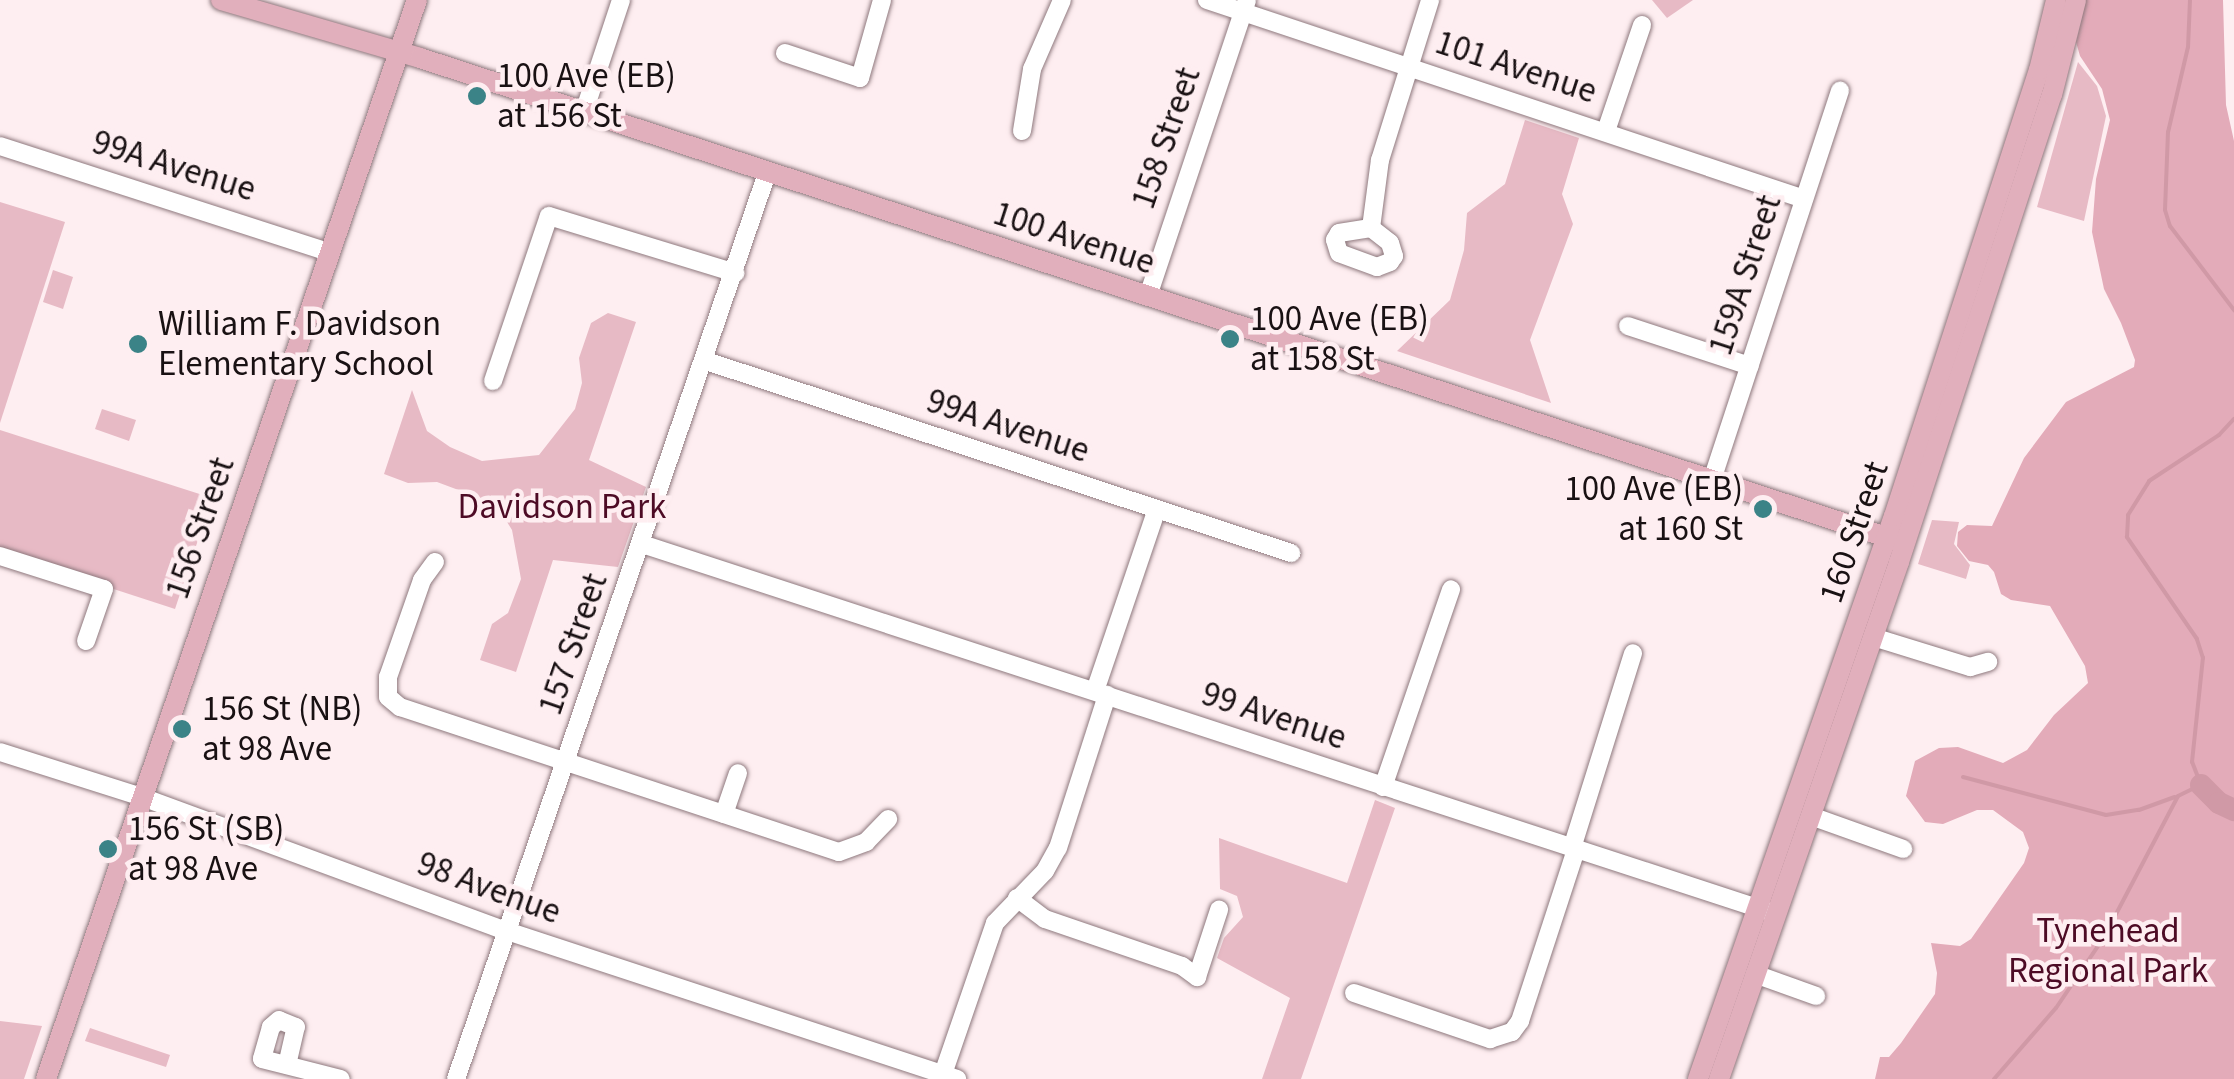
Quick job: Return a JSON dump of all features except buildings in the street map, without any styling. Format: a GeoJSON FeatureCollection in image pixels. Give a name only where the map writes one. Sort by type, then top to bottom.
{"type":"FeatureCollection","features":[{"type":"Feature","properties":{"kind":"main road","name":"100 Avenue"},"geometry":{"type":"LineString","coordinates":[[222,0],[398,52],[1896,540]]}},
{"type":"Feature","properties":{"kind":"main road","name":"156 Street"},"geometry":{"type":"LineString","coordinates":[[46,1079],[417,0]]}},
{"type":"Feature","properties":{"kind":"main road","name":"160 Street"},"geometry":{"type":"LineString","coordinates":[[1698,1079],[1810,816],[1873,637],[1896,540],[2039,70],[2056,0]]}},
{"type":"Feature","properties":{"kind":"main road","name":"160 Street"},"geometry":{"type":"LineString","coordinates":[[1719,1079],[1755,974],[1768,912],[2057,79],[2076,0]]}},
{"type":"Feature","properties":{"kind":"street"},"geometry":{"type":"LineString","coordinates":[[584,112],[622,0]]}},
{"type":"Feature","properties":{"kind":"street"},"geometry":{"type":"LineString","coordinates":[[785,53],[860,78],[882,0]]}},
{"type":"Feature","properties":{"kind":"street"},"geometry":{"type":"LineString","coordinates":[[1022,131],[1032,69],[1062,0]]}},
{"type":"Feature","properties":{"kind":"street","name":"101 Avenue"},"geometry":{"type":"LineString","coordinates":[[1207,0],[1245,6],[1804,199]]}},
{"type":"Feature","properties":{"kind":"street"},"geometry":{"type":"LineString","coordinates":[[1371,228],[1380,160],[1430,0]]}},
{"type":"Feature","properties":{"kind":"street","name":"158 Street"},"geometry":{"type":"LineString","coordinates":[[1148,296],[1245,6]]}},
{"type":"Feature","properties":{"kind":"street"},"geometry":{"type":"LineString","coordinates":[[1606,131],[1642,24]]}},
{"type":"Feature","properties":{"kind":"street","name":"159A Street"},"geometry":{"type":"LineString","coordinates":[[1712,480],[1840,91]]}},
{"type":"Feature","properties":{"kind":"street","name":"99A Avenue"},"geometry":{"type":"LineString","coordinates":[[0,146],[328,252]]}},
{"type":"Feature","properties":{"kind":"street","name":"157 Street"},"geometry":{"type":"LineString","coordinates":[[456,1079],[736,274],[767,173]]}},
{"type":"Feature","properties":{"kind":"street"},"geometry":{"type":"LineString","coordinates":[[493,382],[548,216],[736,274]]}},
{"type":"Feature","properties":{"kind":"street"},"geometry":{"type":"LineString","coordinates":[[1628,326],[1750,366]]}},
{"type":"Feature","properties":{"kind":"street","name":"99A Avenue"},"geometry":{"type":"LineString","coordinates":[[706,361],[1291,552]]}},
{"type":"Feature","properties":{"kind":"street"},"geometry":{"type":"LineString","coordinates":[[950,1077],[990,936],[1017,898],[1045,871],[1058,848],[1157,509]]}},
{"type":"Feature","properties":{"kind":"street","name":"99 Avenue"},"geometry":{"type":"LineString","coordinates":[[642,544],[750,584],[1101,693],[1768,912]]}},
{"type":"Feature","properties":{"kind":"street"},"geometry":{"type":"LineString","coordinates":[[0,556],[104,589],[86,641]]}},
{"type":"Feature","properties":{"kind":"street"},"geometry":{"type":"LineString","coordinates":[[435,562],[424,574],[390,668],[388,697],[406,709],[838,852],[866,842],[888,819]]}},
{"type":"Feature","properties":{"kind":"street"},"geometry":{"type":"LineString","coordinates":[[1383,787],[1451,589]]}},
{"type":"Feature","properties":{"kind":"street"},"geometry":{"type":"LineString","coordinates":[[1873,637],[1970,667],[1988,662]]}},
{"type":"Feature","properties":{"kind":"street"},"geometry":{"type":"LineString","coordinates":[[1354,993],[1490,1039],[1512,1032],[1520,1021],[1633,653]]}},
{"type":"Feature","properties":{"kind":"street","name":"98 Avenue"},"geometry":{"type":"LineString","coordinates":[[0,752],[142,797],[506,930],[950,1077]]}},
{"type":"Feature","properties":{"kind":"street"},"geometry":{"type":"LineString","coordinates":[[724,814],[738,773]]}},
{"type":"Feature","properties":{"kind":"street"},"geometry":{"type":"LineString","coordinates":[[1810,816],[1903,849]]}},
{"type":"Feature","properties":{"kind":"street"},"geometry":{"type":"LineString","coordinates":[[1017,898],[1045,919],[1182,966],[1196,978],[1219,910]]}},
{"type":"Feature","properties":{"kind":"street"},"geometry":{"type":"LineString","coordinates":[[1755,974],[1816,996]]}},
{"type":"Feature","properties":{"kind":"street"},"geometry":{"type":"LineString","coordinates":[[286,1065],[341,1079]]}},
{"type":"Feature","properties":{"kind":"green space"},"geometry":{"type":"Polygon","coordinates":[[[1652,0],[1693,0],[1667,18],[1652,0]]]}},
{"type":"Feature","properties":{"kind":"green space","name":"Tynehead Regional Park"},"geometry":{"type":"Polygon","coordinates":[[[2086,0],[2223,0],[2226,105],[2234,141],[2234,1079],[1875,1079],[1880,1057],[1889,1057],[1935,994],[1937,973],[1931,943],[1960,946],[1971,939],[2024,863],[2029,848],[2023,832],[1993,810],[1977,810],[1943,824],[1925,822],[1906,796],[1915,761],[1939,748],[1958,747],[2003,763],[2027,750],[2054,715],[2088,683],[2085,666],[2050,606],[2011,600],[2001,594],[1988,565],[1969,561],[1957,546],[1958,532],[1967,525],[1992,526],[2024,458],[2066,402],[2134,367],[2121,323],[2104,289],[2092,232],[2096,179],[2110,120],[2102,89],[2080,56],[2076,42],[2086,0]]]}},
{"type":"Feature","properties":{"kind":"green space"},"geometry":{"type":"Polygon","coordinates":[[[2078,62],[2097,86],[2106,116],[2084,221],[2037,207],[2078,62]]]}},
{"type":"Feature","properties":{"kind":"green space"},"geometry":{"type":"Polygon","coordinates":[[[1525,120],[1579,138],[1562,194],[1573,224],[1530,340],[1551,403],[1397,351],[1450,300],[1464,250],[1467,213],[1505,184],[1525,120]]]}},
{"type":"Feature","properties":{"kind":"green space"},"geometry":{"type":"Polygon","coordinates":[[[0,202],[65,222],[0,423],[0,202]]]}},
{"type":"Feature","properties":{"kind":"green space"},"geometry":{"type":"Polygon","coordinates":[[[53,270],[73,277],[63,309],[43,302],[53,270]]]}},
{"type":"Feature","properties":{"kind":"green space","name":"Davidson Park"},"geometry":{"type":"Polygon","coordinates":[[[608,313],[636,322],[589,460],[646,487],[618,567],[553,560],[516,672],[480,660],[492,624],[508,613],[521,579],[512,530],[496,504],[437,482],[408,483],[384,474],[412,390],[427,431],[450,447],[482,461],[539,455],[575,409],[582,383],[579,358],[591,323],[608,313]]]}},
{"type":"Feature","properties":{"kind":"green space"},"geometry":{"type":"Polygon","coordinates":[[[102,409],[136,420],[129,441],[95,429],[102,409]]]}},
{"type":"Feature","properties":{"kind":"green space"},"geometry":{"type":"Polygon","coordinates":[[[0,430],[212,498],[175,609],[0,552],[0,430]]]}},
{"type":"Feature","properties":{"kind":"green space"},"geometry":{"type":"Polygon","coordinates":[[[1932,520],[1959,522],[1954,544],[1970,565],[1966,579],[1918,564],[1932,520]]]}},
{"type":"Feature","properties":{"kind":"green space"},"geometry":{"type":"Polygon","coordinates":[[[1375,800],[1395,808],[1301,1079],[1262,1079],[1290,998],[1217,958],[1224,938],[1243,917],[1237,896],[1220,889],[1219,838],[1347,883],[1375,800]]]}},
{"type":"Feature","properties":{"kind":"green space"},"geometry":{"type":"Polygon","coordinates":[[[0,1021],[42,1026],[24,1079],[0,1079],[0,1021]]]}},
{"type":"Feature","properties":{"kind":"green space"},"geometry":{"type":"Polygon","coordinates":[[[90,1028],[170,1055],[166,1067],[85,1041],[90,1028]]]}},
{"type":"Feature","properties":{"kind":"waterway"},"geometry":{"type":"LineString","coordinates":[[2190,0],[2188,47],[2168,132],[2165,210],[2170,226],[2234,310]]}},
{"type":"Feature","properties":{"kind":"waterway"},"geometry":{"type":"LineString","coordinates":[[1994,1079],[2056,1008],[2104,937],[2178,796],[2201,785],[2192,762],[2203,658],[2197,639],[2127,537],[2128,515],[2149,481],[2219,435],[2234,419]]}},
{"type":"Feature","properties":{"kind":"waterway"},"geometry":{"type":"LineString","coordinates":[[1963,777],[2106,815],[2139,810],[2175,797]]}},
{"type":"Feature","properties":{"kind":"waterway"},"geometry":{"type":"LineString","coordinates":[[2201,785],[2219,803],[2234,810]]}},
{"type":"Feature","properties":{"kind":"place","name":"100 Ave (EB) at 156 St"},"geometry":{"type":"Point","coordinates":[477,96]}},
{"type":"Feature","properties":{"kind":"place","name":"100 Ave (EB) at 158 St"},"geometry":{"type":"Point","coordinates":[1230,339]}},
{"type":"Feature","properties":{"kind":"place","name":"William F. Davidson Elementary School"},"geometry":{"type":"Point","coordinates":[138,344]}},
{"type":"Feature","properties":{"kind":"place","name":"100 Ave (EB) at 160 St"},"geometry":{"type":"Point","coordinates":[1763,509]}},
{"type":"Feature","properties":{"kind":"place","name":"156 St (NB) at 98 Ave"},"geometry":{"type":"Point","coordinates":[182,729]}},
{"type":"Feature","properties":{"kind":"place","name":"156 St (SB) at 98 Ave"},"geometry":{"type":"Point","coordinates":[108,849]}}]}
